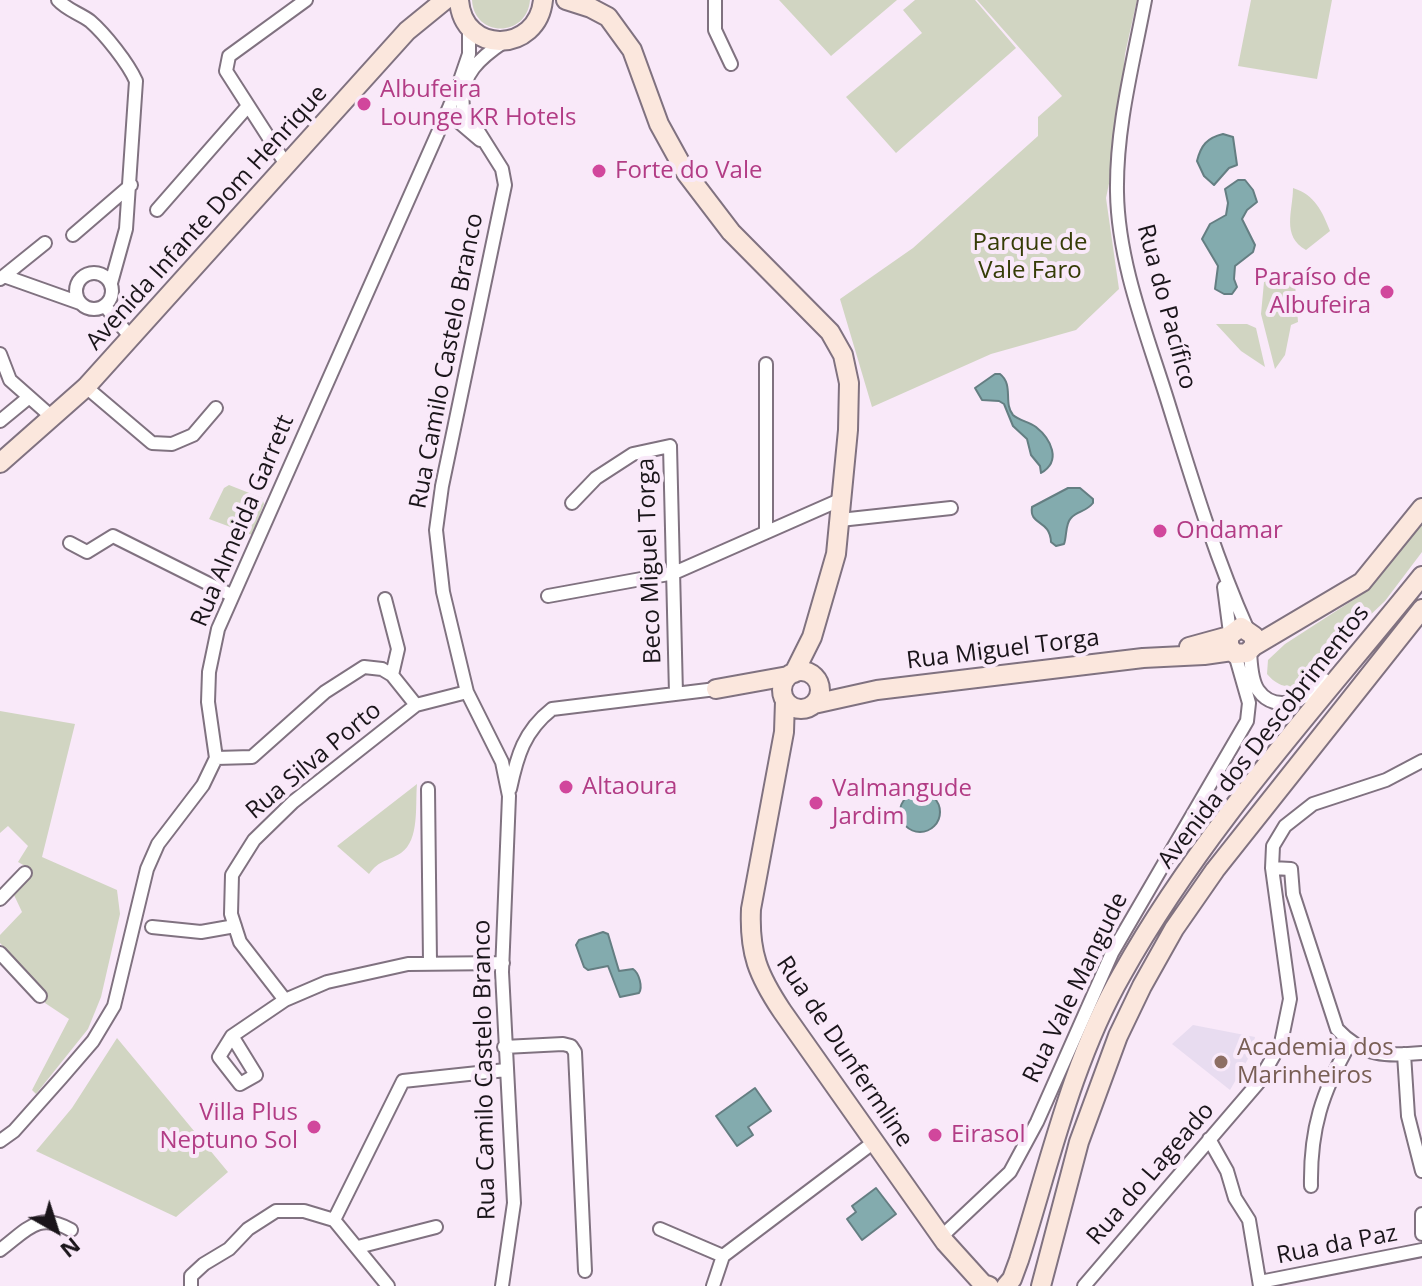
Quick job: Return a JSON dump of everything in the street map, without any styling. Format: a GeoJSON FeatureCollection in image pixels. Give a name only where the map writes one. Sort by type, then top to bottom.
{"type":"FeatureCollection","features":[{"type":"Feature","properties":{"kind":"street"},"geometry":{"type":"LineString","coordinates":[[2,278],[96,310],[105,306],[111,298],[111,283],[126,229],[136,81],[131,68],[90,21],[65,8],[58,0]]}},
{"type":"Feature","properties":{"kind":"street"},"geometry":{"type":"LineString","coordinates":[[287,166],[226,71],[229,56],[306,0]]}},
{"type":"Feature","properties":{"kind":"street","name":"Avenida Infante Dom Henrique"},"geometry":{"type":"LineString","coordinates":[[0,463],[86,387],[407,31],[445,0]]}},
{"type":"Feature","properties":{"kind":"street"},"geometry":{"type":"LineString","coordinates":[[459,0],[467,25]]}},
{"type":"Feature","properties":{"kind":"street"},"geometry":{"type":"LineString","coordinates":[[407,31],[429,19],[443,17],[467,25],[483,39],[505,41],[527,32],[542,10],[543,0]]}},
{"type":"Feature","properties":{"kind":"street"},"geometry":{"type":"LineString","coordinates":[[566,0],[608,17],[632,50],[659,124],[686,173],[731,232],[830,332],[843,355],[849,383],[836,554],[803,676]]}},
{"type":"Feature","properties":{"kind":"street"},"geometry":{"type":"LineString","coordinates":[[715,0],[715,30],[731,64]]}},
{"type":"Feature","properties":{"kind":"street","name":"Rua do Pacífico"},"geometry":{"type":"LineString","coordinates":[[1145,0],[1117,145],[1120,228],[1135,294],[1241,641]]}},
{"type":"Feature","properties":{"kind":"street"},"geometry":{"type":"LineString","coordinates":[[535,23],[554,13],[571,11],[595,18],[619,33]]}},
{"type":"Feature","properties":{"kind":"street","name":"Rua Almeida Garrett"},"geometry":{"type":"LineString","coordinates":[[457,106],[469,54],[467,25]]}},
{"type":"Feature","properties":{"kind":"street","name":"Rua Almeida Garrett"},"geometry":{"type":"LineString","coordinates":[[216,758],[208,702],[209,672],[218,629],[231,595],[464,86],[474,66],[505,41]]}},
{"type":"Feature","properties":{"kind":"street"},"geometry":{"type":"LineString","coordinates":[[157,210],[248,106]]}},
{"type":"Feature","properties":{"kind":"street","name":"Rua Camilo Castelo Branco"},"geometry":{"type":"LineString","coordinates":[[457,106],[453,117],[473,132],[493,154],[502,169],[505,185],[442,486],[436,530],[443,592],[467,692],[502,762],[509,796],[503,963],[504,1047],[514,1203],[499,1286]]}},
{"type":"Feature","properties":{"kind":"street"},"geometry":{"type":"LineString","coordinates":[[73,235],[131,185]]}},
{"type":"Feature","properties":{"kind":"street"},"geometry":{"type":"LineString","coordinates":[[2,278],[45,243]]}},
{"type":"Feature","properties":{"kind":"street"},"geometry":{"type":"LineString","coordinates":[[80,303],[75,292],[82,277],[97,272],[106,276],[111,283]]}},
{"type":"Feature","properties":{"kind":"street"},"geometry":{"type":"LineString","coordinates":[[105,306],[132,339]]}},
{"type":"Feature","properties":{"kind":"street"},"geometry":{"type":"LineString","coordinates":[[0,354],[10,380],[53,418]]}},
{"type":"Feature","properties":{"kind":"street"},"geometry":{"type":"LineString","coordinates":[[766,364],[766,532]]}},
{"type":"Feature","properties":{"kind":"street"},"geometry":{"type":"LineString","coordinates":[[86,387],[152,443],[172,444],[193,435],[216,408]]}},
{"type":"Feature","properties":{"kind":"street"},"geometry":{"type":"LineString","coordinates":[[0,421],[28,398]]}},
{"type":"Feature","properties":{"kind":"street","name":"Beco Miguel Torga"},"geometry":{"type":"LineString","coordinates":[[572,503],[596,478],[633,454],[670,446],[676,694]]}},
{"type":"Feature","properties":{"kind":"street"},"geometry":{"type":"LineString","coordinates":[[548,596],[674,573],[842,499]]}},
{"type":"Feature","properties":{"kind":"street"},"geometry":{"type":"LineString","coordinates":[[840,520],[951,508]]}},
{"type":"Feature","properties":{"kind":"street","name":"Rua Miguel Torga"},"geometry":{"type":"LineString","coordinates":[[810,706],[868,691],[1143,658],[1204,655],[1310,614],[1362,582],[1422,508]]}},
{"type":"Feature","properties":{"kind":"street"},"geometry":{"type":"LineString","coordinates":[[70,543],[87,552],[113,536],[231,595]]}},
{"type":"Feature","properties":{"kind":"street","name":"Avenida dos Descobrimentos"},"geometry":{"type":"LineString","coordinates":[[1006,1286],[1019,1260],[1085,1053],[1120,976],[1211,836],[1422,576]]}},
{"type":"Feature","properties":{"kind":"street"},"geometry":{"type":"LineString","coordinates":[[385,599],[398,649],[392,675]]}},
{"type":"Feature","properties":{"kind":"street","name":"Avenida dos Descobrimentos"},"geometry":{"type":"LineString","coordinates":[[1041,1286],[1079,1142],[1118,1036],[1174,929],[1215,870],[1422,609]]}},
{"type":"Feature","properties":{"kind":"street"},"geometry":{"type":"LineString","coordinates":[[1241,641],[1259,692],[1269,700],[1291,703],[1312,695],[1335,668],[1367,644]]}},
{"type":"Feature","properties":{"kind":"street","name":"Rua Vale Mangude"},"geometry":{"type":"LineString","coordinates":[[943,1240],[1010,1172],[1037,1122],[1112,953],[1247,721],[1249,703],[1241,641]]}},
{"type":"Feature","properties":{"kind":"street"},"geometry":{"type":"LineString","coordinates":[[0,1141],[14,1131],[93,1041],[114,1006],[147,869],[158,844],[203,785],[216,758],[252,757],[325,692],[364,667],[382,669],[392,675],[416,705]]}},
{"type":"Feature","properties":{"kind":"street"},"geometry":{"type":"LineString","coordinates":[[803,676],[783,683],[784,698],[795,707],[810,706]]}},
{"type":"Feature","properties":{"kind":"street"},"geometry":{"type":"LineString","coordinates":[[784,732],[821,691],[803,676]]}},
{"type":"Feature","properties":{"kind":"street","name":"Rua Miguel Torga"},"geometry":{"type":"LineString","coordinates":[[509,796],[524,742],[534,723],[552,709],[803,676],[868,691]]}},
{"type":"Feature","properties":{"kind":"street","name":"Rua Miguel Torga"},"geometry":{"type":"LineString","coordinates":[[716,689],[784,698]]}},
{"type":"Feature","properties":{"kind":"street","name":"Rua Silva Porto"},"geometry":{"type":"LineString","coordinates":[[285,1000],[240,942],[231,914],[232,875],[254,840],[293,802],[416,705],[467,692]]}},
{"type":"Feature","properties":{"kind":"street","name":"Rua de Dunfermline"},"geometry":{"type":"LineString","coordinates":[[784,698],[784,732],[751,909],[750,936],[755,962],[764,984],[943,1240],[968,1286]]}},
{"type":"Feature","properties":{"kind":"street"},"geometry":{"type":"LineString","coordinates":[[496,748],[506,753],[515,752],[524,742]]}},
{"type":"Feature","properties":{"kind":"street","name":"Rua do Lageado"},"geometry":{"type":"LineString","coordinates":[[1084,1286],[1258,1083],[1281,1043],[1290,999],[1272,868],[1273,846],[1285,826],[1313,804],[1386,780],[1422,761]]}},
{"type":"Feature","properties":{"kind":"street"},"geometry":{"type":"LineString","coordinates":[[428,789],[430,962]]}},
{"type":"Feature","properties":{"kind":"street"},"geometry":{"type":"LineString","coordinates":[[1272,868],[1291,869],[1293,894],[1337,1029],[1350,1043],[1377,1054],[1422,1053]]}},
{"type":"Feature","properties":{"kind":"street"},"geometry":{"type":"LineString","coordinates":[[0,899],[25,873]]}},
{"type":"Feature","properties":{"kind":"street"},"geometry":{"type":"LineString","coordinates":[[152,927],[201,932],[235,926]]}},
{"type":"Feature","properties":{"kind":"street"},"geometry":{"type":"LineString","coordinates":[[0,953],[40,996]]}},
{"type":"Feature","properties":{"kind":"street"},"geometry":{"type":"LineString","coordinates":[[232,1036],[285,1000],[327,982],[369,970],[430,962],[503,963]]}},
{"type":"Feature","properties":{"kind":"street"},"geometry":{"type":"LineString","coordinates":[[1311,1186],[1315,1123],[1334,1072],[1350,1043]]}},
{"type":"Feature","properties":{"kind":"street"},"geometry":{"type":"LineString","coordinates":[[504,1047],[563,1044],[571,1046],[575,1052],[585,1271]]}},
{"type":"Feature","properties":{"kind":"street"},"geometry":{"type":"LineString","coordinates":[[1404,1054],[1408,1116],[1422,1171]]}},
{"type":"Feature","properties":{"kind":"street"},"geometry":{"type":"LineString","coordinates":[[334,1220],[403,1081],[506,1070]]}},
{"type":"Feature","properties":{"kind":"street"},"geometry":{"type":"LineString","coordinates":[[1209,1139],[1227,1171],[1235,1198],[1249,1220],[1260,1284]]}},
{"type":"Feature","properties":{"kind":"street"},"geometry":{"type":"LineString","coordinates":[[713,1286],[723,1256],[874,1142]]}},
{"type":"Feature","properties":{"kind":"street"},"geometry":{"type":"LineString","coordinates":[[191,1286],[191,1276],[204,1264],[229,1249],[248,1229],[276,1211],[304,1211],[334,1220],[388,1286]]}},
{"type":"Feature","properties":{"kind":"street","name":"Rua da Paz"},"geometry":{"type":"LineString","coordinates":[[1422,1214],[1422,1234]]}},
{"type":"Feature","properties":{"kind":"street"},"geometry":{"type":"LineString","coordinates":[[0,1250],[42,1221],[55,1221],[71,1230]]}},
{"type":"Feature","properties":{"kind":"street"},"geometry":{"type":"LineString","coordinates":[[358,1247],[436,1227]]}},
{"type":"Feature","properties":{"kind":"street"},"geometry":{"type":"LineString","coordinates":[[660,1229],[723,1256]]}},
{"type":"Feature","properties":{"kind":"street","name":"Rua de Dunfermline"},"geometry":{"type":"LineString","coordinates":[[943,1240],[983,1284],[989,1286]]}},
{"type":"Feature","properties":{"kind":"street","name":"Rua da Paz"},"geometry":{"type":"LineString","coordinates":[[1260,1284],[1422,1250]]}},
{"type":"Feature","properties":{"kind":"shaded area"},"geometry":{"type":"Polygon","coordinates":[[[1223,134],[1233,137],[1237,165],[1229,168],[1214,185],[1204,176],[1197,161],[1206,143],[1223,134]]]}},
{"type":"Feature","properties":{"kind":"shaded area"},"geometry":{"type":"Polygon","coordinates":[[[1238,180],[1245,180],[1257,202],[1242,219],[1255,245],[1253,252],[1235,266],[1237,287],[1232,294],[1224,294],[1215,289],[1218,266],[1202,239],[1210,224],[1226,215],[1228,203],[1225,189],[1238,180]]]}},
{"type":"Feature","properties":{"kind":"shaded area"},"geometry":{"type":"Polygon","coordinates":[[[995,374],[1000,374],[1007,383],[1013,415],[1036,427],[1050,444],[1053,456],[1041,473],[1027,439],[1013,426],[1004,404],[982,400],[975,388],[995,374]]]}},
{"type":"Feature","properties":{"kind":"shaded area"},"geometry":{"type":"Polygon","coordinates":[[[1068,488],[1080,488],[1093,499],[1093,503],[1071,518],[1064,544],[1056,546],[1047,530],[1034,517],[1032,507],[1068,488]]]}},
{"type":"Feature","properties":{"kind":"shaded area"},"geometry":{"type":"Polygon","coordinates":[[[920,792],[934,798],[940,812],[934,826],[920,832],[906,826],[900,812],[906,798],[920,792]]]}},
{"type":"Feature","properties":{"kind":"shaded area"},"geometry":{"type":"Polygon","coordinates":[[[603,932],[608,934],[619,971],[633,969],[637,974],[639,993],[620,997],[608,966],[588,970],[584,967],[576,945],[579,940],[603,932]]]}},
{"type":"Feature","properties":{"kind":"shaded area","name":"Academia dos Marinheiros"},"geometry":{"type":"Polygon","coordinates":[[[1193,1025],[1255,1037],[1252,1052],[1230,1090],[1172,1044],[1193,1025]]]}},
{"type":"Feature","properties":{"kind":"shaded area"},"geometry":{"type":"Polygon","coordinates":[[[755,1088],[771,1111],[748,1127],[753,1135],[737,1146],[716,1116],[755,1088]]]}},
{"type":"Feature","properties":{"kind":"shaded area"},"geometry":{"type":"Polygon","coordinates":[[[876,1188],[896,1214],[862,1240],[847,1219],[856,1212],[852,1206],[876,1188]]]}},
{"type":"Feature","properties":{"kind":"green space"},"geometry":{"type":"Polygon","coordinates":[[[472,0],[530,0],[527,12],[520,21],[511,27],[501,28],[490,27],[481,21],[472,0]]]}},
{"type":"Feature","properties":{"kind":"green space"},"geometry":{"type":"Polygon","coordinates":[[[779,0],[897,0],[831,56],[779,0]]]}},
{"type":"Feature","properties":{"kind":"green space"},"geometry":{"type":"Polygon","coordinates":[[[915,0],[975,0],[1016,48],[896,153],[846,97],[922,33],[903,10],[915,0]]]}},
{"type":"Feature","properties":{"kind":"green space","name":"Parque de Vale Faro"},"geometry":{"type":"Polygon","coordinates":[[[977,0],[1137,0],[1125,54],[1117,145],[1106,198],[1119,289],[1076,330],[991,354],[872,407],[840,299],[913,248],[1038,136],[1038,117],[1062,96],[977,0]]]}},
{"type":"Feature","properties":{"kind":"green space"},"geometry":{"type":"Polygon","coordinates":[[[1251,0],[1332,0],[1317,79],[1238,66],[1251,0]]]}},
{"type":"Feature","properties":{"kind":"green space"},"geometry":{"type":"Polygon","coordinates":[[[1293,188],[1312,199],[1321,210],[1330,231],[1306,250],[1293,238],[1291,230],[1293,188]]]}},
{"type":"Feature","properties":{"kind":"green space"},"geometry":{"type":"Polygon","coordinates":[[[1274,277],[1286,277],[1295,284],[1298,322],[1291,325],[1285,355],[1275,369],[1261,314],[1264,282],[1274,277]]]}},
{"type":"Feature","properties":{"kind":"green space"},"geometry":{"type":"Polygon","coordinates":[[[1216,324],[1247,324],[1256,328],[1265,367],[1241,351],[1216,324]]]}},
{"type":"Feature","properties":{"kind":"green space"},"geometry":{"type":"Polygon","coordinates":[[[229,485],[262,498],[264,504],[252,535],[209,519],[224,488],[229,485]]]}},
{"type":"Feature","properties":{"kind":"green space"},"geometry":{"type":"Polygon","coordinates":[[[1422,520],[1422,552],[1385,601],[1322,661],[1305,682],[1290,687],[1274,681],[1267,674],[1268,660],[1285,644],[1367,591],[1422,520]]]}},
{"type":"Feature","properties":{"kind":"green space"},"geometry":{"type":"Polygon","coordinates":[[[0,711],[75,724],[42,857],[117,890],[120,914],[101,997],[88,1029],[36,1094],[32,1090],[69,1019],[45,1003],[47,994],[0,943],[0,935],[22,912],[14,895],[32,870],[18,862],[28,846],[8,826],[0,833],[0,711]]]}},
{"type":"Feature","properties":{"kind":"green space"},"geometry":{"type":"Polygon","coordinates":[[[417,784],[411,840],[401,853],[380,863],[369,874],[337,846],[417,784]]]}},
{"type":"Feature","properties":{"kind":"green space"},"geometry":{"type":"Polygon","coordinates":[[[117,1038],[228,1172],[176,1217],[36,1151],[72,1108],[117,1038]]]}},
{"type":"Feature","properties":{"kind":"place","name":"Albufeira Lounge KR Hotels"},"geometry":{"type":"Point","coordinates":[364,104]}},
{"type":"Feature","properties":{"kind":"place","name":"Forte do Vale"},"geometry":{"type":"Point","coordinates":[599,171]}},
{"type":"Feature","properties":{"kind":"place","name":"Paraíso de Albufeira"},"geometry":{"type":"Point","coordinates":[1387,292]}},
{"type":"Feature","properties":{"kind":"place","name":"Ondamar"},"geometry":{"type":"Point","coordinates":[1160,531]}},
{"type":"Feature","properties":{"kind":"place","name":"Altaoura"},"geometry":{"type":"Point","coordinates":[566,787]}},
{"type":"Feature","properties":{"kind":"place","name":"Valmangude Jardim"},"geometry":{"type":"Point","coordinates":[816,803]}},
{"type":"Feature","properties":{"kind":"place","name":"Academia dos Marinheiros"},"geometry":{"type":"Point","coordinates":[1221,1062]}},
{"type":"Feature","properties":{"kind":"place","name":"Villa Plus Neptuno Sol"},"geometry":{"type":"Point","coordinates":[314,1127]}},
{"type":"Feature","properties":{"kind":"place","name":"Eirasol"},"geometry":{"type":"Point","coordinates":[935,1135]}}]}
